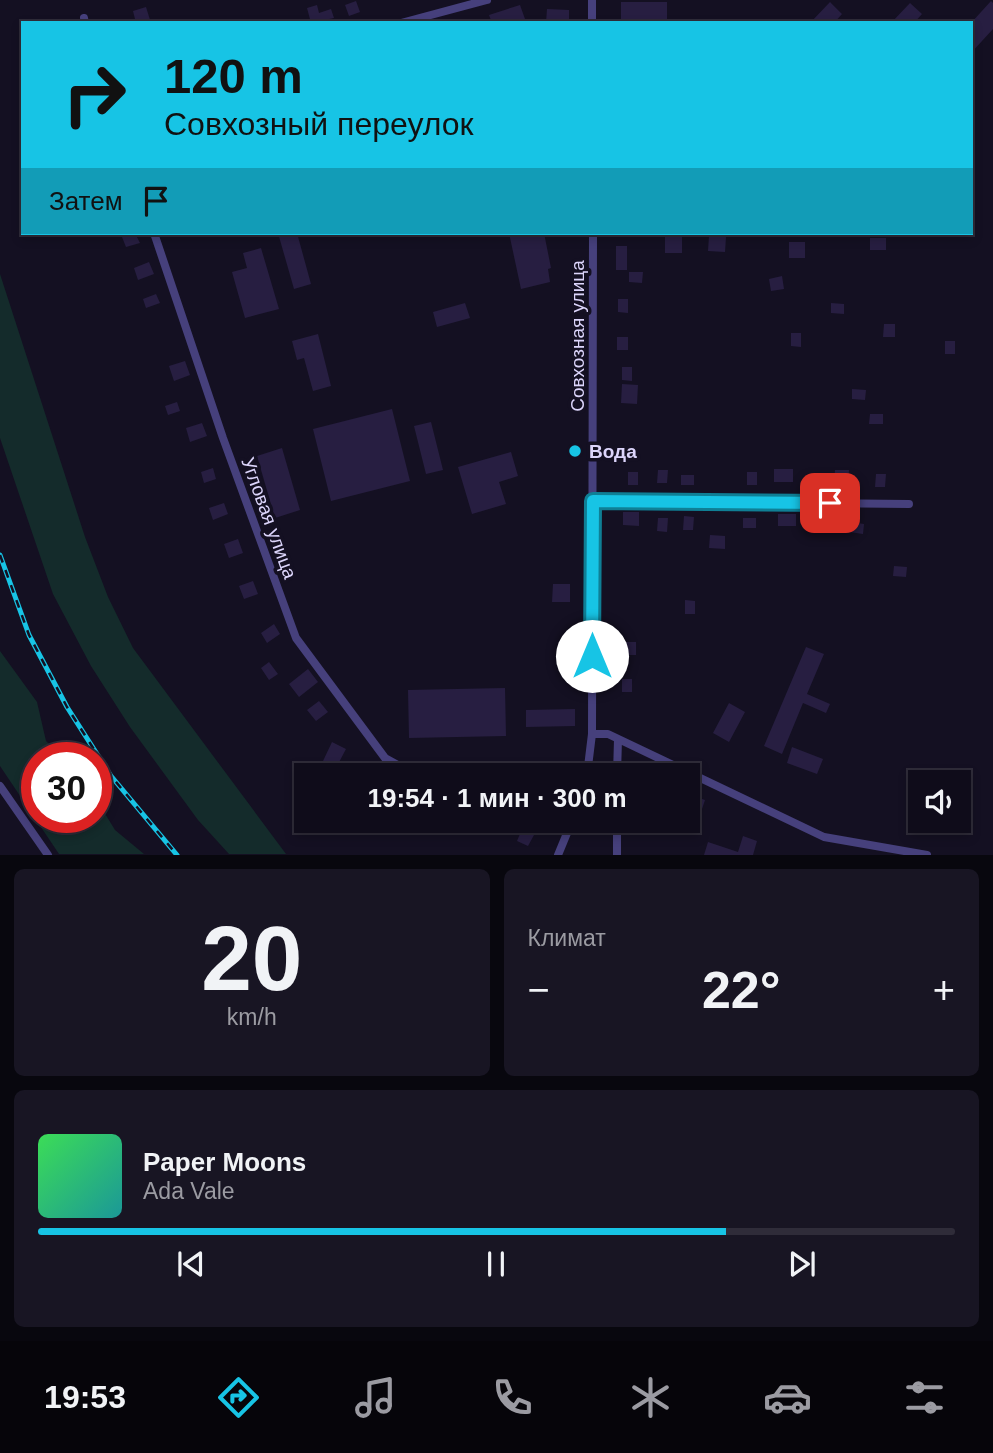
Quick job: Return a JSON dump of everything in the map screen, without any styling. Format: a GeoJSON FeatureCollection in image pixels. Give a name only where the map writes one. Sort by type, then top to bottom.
{"type":"FeatureCollection","features":[{"type":"Feature","properties":{"kind":"street"},"geometry":{"type":"LineString","coordinates":[[408,21],[487,0]]}},
{"type":"Feature","properties":{"kind":"street"},"geometry":{"type":"LineString","coordinates":[[592,0],[592,21]]}},
{"type":"Feature","properties":{"kind":"street","name":"Угловая улица"},"geometry":{"type":"LineString","coordinates":[[154,235],[223,438],[296,638],[385,758],[394,763]]}},
{"type":"Feature","properties":{"kind":"street","name":"Совхозная улица"},"geometry":{"type":"LineString","coordinates":[[588,763],[592,734],[593,235]]}},
{"type":"Feature","properties":{"kind":"street"},"geometry":{"type":"LineString","coordinates":[[593,501],[909,504]]}},
{"type":"Feature","properties":{"kind":"street"},"geometry":{"type":"LineString","coordinates":[[592,734],[608,734],[824,837],[927,855]]}},
{"type":"Feature","properties":{"kind":"street"},"geometry":{"type":"LineString","coordinates":[[617,763],[618,739]]}},
{"type":"Feature","properties":{"kind":"street"},"geometry":{"type":"LineString","coordinates":[[0,786],[48,855]]}},
{"type":"Feature","properties":{"kind":"street"},"geometry":{"type":"LineString","coordinates":[[558,855],[565,833]]}},
{"type":"Feature","properties":{"kind":"street"},"geometry":{"type":"LineString","coordinates":[[617,833],[617,855]]}},
{"type":"Feature","properties":{"kind":"green space"},"geometry":{"type":"Polygon","coordinates":[[[0,274],[85,537],[108,597],[133,648],[286,854],[229,854],[198,820],[130,727],[91,666],[53,594],[0,438],[0,274]]]}},
{"type":"Feature","properties":{"kind":"green space"},"geometry":{"type":"Polygon","coordinates":[[[0,651],[37,702],[47,742],[21,742],[21,797],[0,766],[0,651]]]}},
{"type":"Feature","properties":{"kind":"green space"},"geometry":{"type":"Polygon","coordinates":[[[112,825],[144,854],[59,854],[45,833],[112,833],[112,825]]]}},
{"type":"Feature","properties":{"kind":"building"},"geometry":{"type":"Polygon","coordinates":[[[356,1],[360,12],[349,16],[345,5],[356,1]]]}},
{"type":"Feature","properties":{"kind":"building"},"geometry":{"type":"Polygon","coordinates":[[[991,1],[993,3],[993,29],[973,51],[973,21],[991,1]]]}},
{"type":"Feature","properties":{"kind":"building"},"geometry":{"type":"Polygon","coordinates":[[[621,2],[667,2],[667,20],[621,21],[621,2]]]}},
{"type":"Feature","properties":{"kind":"building"},"geometry":{"type":"Polygon","coordinates":[[[830,2],[842,14],[836,21],[812,21],[830,2]]]}},
{"type":"Feature","properties":{"kind":"building"},"geometry":{"type":"Polygon","coordinates":[[[910,3],[922,14],[916,21],[893,21],[910,3]]]}},
{"type":"Feature","properties":{"kind":"building"},"geometry":{"type":"Polygon","coordinates":[[[317,5],[319,13],[331,9],[334,18],[310,21],[307,8],[317,5]]]}},
{"type":"Feature","properties":{"kind":"building"},"geometry":{"type":"Polygon","coordinates":[[[520,5],[525,19],[491,21],[489,15],[520,5]]]}},
{"type":"Feature","properties":{"kind":"building"},"geometry":{"type":"Polygon","coordinates":[[[146,7],[150,21],[136,21],[133,11],[146,7]]]}},
{"type":"Feature","properties":{"kind":"building"},"geometry":{"type":"Polygon","coordinates":[[[547,9],[569,10],[569,21],[546,21],[547,9]]]}},
{"type":"Feature","properties":{"kind":"building"},"geometry":{"type":"Polygon","coordinates":[[[136,235],[140,243],[126,247],[122,237],[136,235]]]}},
{"type":"Feature","properties":{"kind":"building"},"geometry":{"type":"Polygon","coordinates":[[[279,235],[298,235],[311,284],[294,289],[279,235]]]}},
{"type":"Feature","properties":{"kind":"building"},"geometry":{"type":"Polygon","coordinates":[[[509,235],[544,235],[551,268],[548,269],[550,282],[521,289],[509,235]]]}},
{"type":"Feature","properties":{"kind":"building"},"geometry":{"type":"Polygon","coordinates":[[[665,236],[682,236],[682,253],[665,253],[665,236]]]}},
{"type":"Feature","properties":{"kind":"building"},"geometry":{"type":"Polygon","coordinates":[[[709,236],[726,237],[725,252],[708,251],[709,236]]]}},
{"type":"Feature","properties":{"kind":"building"},"geometry":{"type":"Polygon","coordinates":[[[870,238],[886,238],[886,250],[870,250],[870,238]]]}},
{"type":"Feature","properties":{"kind":"building"},"geometry":{"type":"Polygon","coordinates":[[[789,242],[805,242],[805,258],[789,258],[789,242]]]}},
{"type":"Feature","properties":{"kind":"building"},"geometry":{"type":"Polygon","coordinates":[[[616,246],[627,246],[627,270],[616,270],[616,246]]]}},
{"type":"Feature","properties":{"kind":"building"},"geometry":{"type":"Polygon","coordinates":[[[261,248],[279,309],[245,318],[232,272],[247,268],[243,253],[261,248]]]}},
{"type":"Feature","properties":{"kind":"building"},"geometry":{"type":"Polygon","coordinates":[[[149,262],[154,274],[138,280],[134,268],[149,262]]]}},
{"type":"Feature","properties":{"kind":"building"},"geometry":{"type":"Polygon","coordinates":[[[629,272],[643,272],[642,283],[629,282],[629,272]]]}},
{"type":"Feature","properties":{"kind":"building"},"geometry":{"type":"Polygon","coordinates":[[[782,276],[784,289],[771,291],[769,279],[782,276]]]}},
{"type":"Feature","properties":{"kind":"building"},"geometry":{"type":"Polygon","coordinates":[[[156,294],[160,303],[146,308],[143,299],[156,294]]]}},
{"type":"Feature","properties":{"kind":"building"},"geometry":{"type":"Polygon","coordinates":[[[618,299],[628,299],[628,313],[618,312],[618,299]]]}},
{"type":"Feature","properties":{"kind":"building"},"geometry":{"type":"Polygon","coordinates":[[[465,303],[470,318],[437,327],[433,312],[465,303]]]}},
{"type":"Feature","properties":{"kind":"building"},"geometry":{"type":"Polygon","coordinates":[[[831,303],[844,304],[844,314],[831,313],[831,303]]]}},
{"type":"Feature","properties":{"kind":"building"},"geometry":{"type":"Polygon","coordinates":[[[884,324],[895,324],[895,337],[883,337],[884,324]]]}},
{"type":"Feature","properties":{"kind":"building"},"geometry":{"type":"Polygon","coordinates":[[[791,333],[801,333],[801,347],[791,346],[791,333]]]}},
{"type":"Feature","properties":{"kind":"building"},"geometry":{"type":"Polygon","coordinates":[[[318,334],[331,386],[313,391],[304,358],[297,360],[292,341],[318,334]]]}},
{"type":"Feature","properties":{"kind":"building"},"geometry":{"type":"Polygon","coordinates":[[[617,337],[628,337],[628,350],[617,350],[617,337]]]}},
{"type":"Feature","properties":{"kind":"building"},"geometry":{"type":"Polygon","coordinates":[[[945,341],[955,341],[955,354],[945,354],[945,341]]]}},
{"type":"Feature","properties":{"kind":"building"},"geometry":{"type":"Polygon","coordinates":[[[185,361],[190,375],[174,381],[169,366],[185,361]]]}},
{"type":"Feature","properties":{"kind":"building"},"geometry":{"type":"Polygon","coordinates":[[[622,367],[632,367],[632,381],[622,380],[622,367]]]}},
{"type":"Feature","properties":{"kind":"building"},"geometry":{"type":"Polygon","coordinates":[[[622,384],[638,385],[637,404],[621,403],[622,384]]]}},
{"type":"Feature","properties":{"kind":"building"},"geometry":{"type":"Polygon","coordinates":[[[852,389],[866,390],[865,400],[852,399],[852,389]]]}},
{"type":"Feature","properties":{"kind":"building"},"geometry":{"type":"Polygon","coordinates":[[[177,402],[180,411],[168,415],[165,406],[177,402]]]}},
{"type":"Feature","properties":{"kind":"building"},"geometry":{"type":"Polygon","coordinates":[[[392,409],[410,481],[331,501],[313,429],[392,409]]]}},
{"type":"Feature","properties":{"kind":"building"},"geometry":{"type":"Polygon","coordinates":[[[870,414],[883,414],[883,424],[869,424],[870,414]]]}},
{"type":"Feature","properties":{"kind":"building"},"geometry":{"type":"Polygon","coordinates":[[[431,422],[443,470],[426,474],[414,426],[431,422]]]}},
{"type":"Feature","properties":{"kind":"building"},"geometry":{"type":"Polygon","coordinates":[[[202,423],[207,436],[190,442],[186,428],[202,423]]]}},
{"type":"Feature","properties":{"kind":"building"},"geometry":{"type":"Polygon","coordinates":[[[282,448],[300,510],[275,518],[257,456],[282,448]]]}},
{"type":"Feature","properties":{"kind":"building"},"geometry":{"type":"Polygon","coordinates":[[[511,452],[518,476],[499,482],[506,504],[472,514],[458,467],[511,452]]]}},
{"type":"Feature","properties":{"kind":"building"},"geometry":{"type":"Polygon","coordinates":[[[213,468],[216,479],[204,483],[201,472],[213,468]]]}},
{"type":"Feature","properties":{"kind":"building"},"geometry":{"type":"Polygon","coordinates":[[[774,469],[793,469],[793,482],[774,482],[774,469]]]}},
{"type":"Feature","properties":{"kind":"building"},"geometry":{"type":"Polygon","coordinates":[[[658,470],[668,470],[667,483],[657,483],[658,470]]]}},
{"type":"Feature","properties":{"kind":"building"},"geometry":{"type":"Polygon","coordinates":[[[835,470],[849,470],[848,483],[834,483],[835,470]]]}},
{"type":"Feature","properties":{"kind":"building"},"geometry":{"type":"Polygon","coordinates":[[[628,472],[638,472],[638,485],[628,485],[628,472]]]}},
{"type":"Feature","properties":{"kind":"building"},"geometry":{"type":"Polygon","coordinates":[[[747,472],[757,472],[757,485],[747,485],[747,472]]]}},
{"type":"Feature","properties":{"kind":"building"},"geometry":{"type":"Polygon","coordinates":[[[876,474],[886,474],[885,487],[875,487],[876,474]]]}},
{"type":"Feature","properties":{"kind":"building"},"geometry":{"type":"Polygon","coordinates":[[[681,475],[694,475],[694,485],[681,485],[681,475]]]}},
{"type":"Feature","properties":{"kind":"building"},"geometry":{"type":"Polygon","coordinates":[[[224,503],[228,514],[213,520],[209,508],[224,503]]]}},
{"type":"Feature","properties":{"kind":"building"},"geometry":{"type":"Polygon","coordinates":[[[623,512],[639,512],[639,526],[623,525],[623,512]]]}},
{"type":"Feature","properties":{"kind":"building"},"geometry":{"type":"Polygon","coordinates":[[[778,514],[796,514],[796,526],[778,526],[778,514]]]}},
{"type":"Feature","properties":{"kind":"building"},"geometry":{"type":"Polygon","coordinates":[[[684,516],[694,517],[693,530],[683,530],[684,516]]]}},
{"type":"Feature","properties":{"kind":"building"},"geometry":{"type":"Polygon","coordinates":[[[658,518],[668,518],[667,532],[657,531],[658,518]]]}},
{"type":"Feature","properties":{"kind":"building"},"geometry":{"type":"Polygon","coordinates":[[[743,518],[756,518],[756,528],[743,528],[743,518]]]}},
{"type":"Feature","properties":{"kind":"building"},"geometry":{"type":"Polygon","coordinates":[[[851,522],[864,524],[863,534],[849,532],[851,522]]]}},
{"type":"Feature","properties":{"kind":"building"},"geometry":{"type":"Polygon","coordinates":[[[710,535],[725,536],[725,549],[709,548],[710,535]]]}},
{"type":"Feature","properties":{"kind":"building"},"geometry":{"type":"Polygon","coordinates":[[[238,539],[243,553],[229,558],[224,544],[238,539]]]}},
{"type":"Feature","properties":{"kind":"building"},"geometry":{"type":"Polygon","coordinates":[[[894,566],[907,567],[906,577],[893,576],[894,566]]]}},
{"type":"Feature","properties":{"kind":"building"},"geometry":{"type":"Polygon","coordinates":[[[253,581],[258,594],[244,599],[239,586],[253,581]]]}},
{"type":"Feature","properties":{"kind":"building"},"geometry":{"type":"Polygon","coordinates":[[[553,584],[570,584],[570,602],[552,602],[553,584]]]}},
{"type":"Feature","properties":{"kind":"building"},"geometry":{"type":"Polygon","coordinates":[[[685,600],[695,601],[695,614],[685,614],[685,600]]]}},
{"type":"Feature","properties":{"kind":"building"},"geometry":{"type":"Polygon","coordinates":[[[274,624],[280,634],[267,643],[261,633],[274,624]]]}},
{"type":"Feature","properties":{"kind":"building"},"geometry":{"type":"Polygon","coordinates":[[[626,642],[636,642],[636,655],[626,655],[626,642]]]}},
{"type":"Feature","properties":{"kind":"building"},"geometry":{"type":"Polygon","coordinates":[[[806,647],[824,654],[807,694],[830,704],[826,713],[803,703],[782,754],[764,746],[806,647]]]}},
{"type":"Feature","properties":{"kind":"building"},"geometry":{"type":"Polygon","coordinates":[[[269,662],[278,674],[269,680],[261,668],[269,662]]]}},
{"type":"Feature","properties":{"kind":"building"},"geometry":{"type":"Polygon","coordinates":[[[308,669],[318,682],[299,697],[289,684],[308,669]]]}},
{"type":"Feature","properties":{"kind":"building"},"geometry":{"type":"Polygon","coordinates":[[[622,679],[632,679],[632,692],[622,692],[622,679]]]}},
{"type":"Feature","properties":{"kind":"building"},"geometry":{"type":"Polygon","coordinates":[[[505,688],[506,736],[409,738],[408,690],[505,688]]]}},
{"type":"Feature","properties":{"kind":"building"},"geometry":{"type":"Polygon","coordinates":[[[319,701],[328,712],[316,721],[307,710],[319,701]]]}},
{"type":"Feature","properties":{"kind":"building"},"geometry":{"type":"Polygon","coordinates":[[[729,703],[745,712],[729,742],[713,733],[729,703]]]}},
{"type":"Feature","properties":{"kind":"building"},"geometry":{"type":"Polygon","coordinates":[[[575,709],[575,726],[526,727],[526,710],[575,709]]]}},
{"type":"Feature","properties":{"kind":"building"},"geometry":{"type":"Polygon","coordinates":[[[332,742],[346,749],[339,763],[323,761],[332,742]]]}},
{"type":"Feature","properties":{"kind":"building"},"geometry":{"type":"Polygon","coordinates":[[[792,747],[823,759],[817,774],[787,763],[792,747]]]}},
{"type":"Feature","properties":{"kind":"building"},"geometry":{"type":"Polygon","coordinates":[[[700,798],[705,800],[700,812],[700,798]]]}},
{"type":"Feature","properties":{"kind":"building"},"geometry":{"type":"Polygon","coordinates":[[[520,833],[534,835],[528,846],[517,841],[520,833]]]}},
{"type":"Feature","properties":{"kind":"building"},"geometry":{"type":"Polygon","coordinates":[[[743,836],[757,841],[753,855],[704,855],[708,842],[738,852],[743,836]]]}},
{"type":"Feature","properties":{"kind":"railway"},"geometry":{"type":"LineString","coordinates":[[0,555],[29,635],[67,707],[111,776],[177,855]]}},
{"type":"Feature","properties":{"kind":"place","name":"Вода"},"geometry":{"type":"Point","coordinates":[575,451]}},
{"type":"Feature","properties":{"kind":"route"},"geometry":{"type":"LineString","coordinates":[[592,656],[593,501],[830,503]]}}]}
